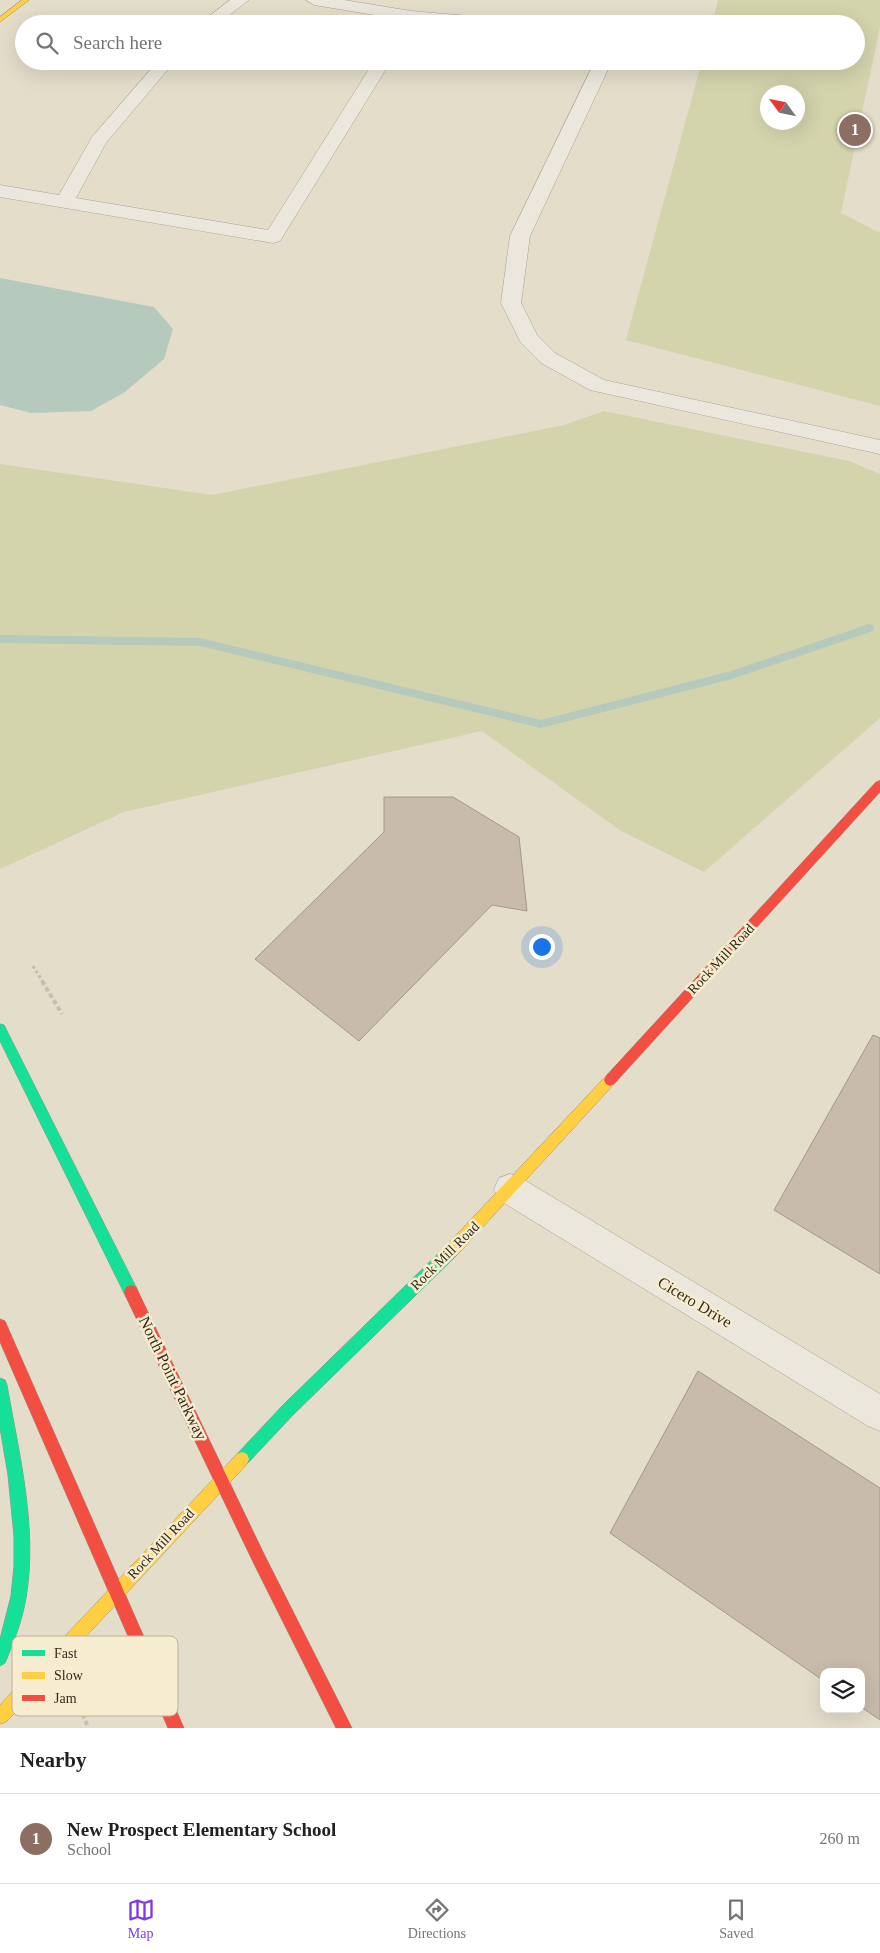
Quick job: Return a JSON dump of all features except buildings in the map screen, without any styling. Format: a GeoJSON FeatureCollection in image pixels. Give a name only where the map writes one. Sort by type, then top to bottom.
{"type":"FeatureCollection","features":[{"type":"Feature","properties":{"kind":"street"},"geometry":{"type":"LineString","coordinates":[[0,20],[26,0]]}},
{"type":"Feature","properties":{"kind":"street"},"geometry":{"type":"LineString","coordinates":[[220,15],[241,0]]}},
{"type":"Feature","properties":{"kind":"street"},"geometry":{"type":"LineString","coordinates":[[314,0],[385,15]]}},
{"type":"Feature","properties":{"kind":"street"},"geometry":{"type":"LineString","coordinates":[[65,201],[98,142],[159,70]]}},
{"type":"Feature","properties":{"kind":"street"},"geometry":{"type":"LineString","coordinates":[[0,192],[65,201],[273,237],[376,70]]}},
{"type":"Feature","properties":{"kind":"street"},"geometry":{"type":"LineString","coordinates":[[600,70],[520,236],[511,303],[528,338],[548,358],[598,385],[880,447]]}},
{"type":"Feature","properties":{"kind":"street","name":"Rock Mill Road"},"geometry":{"type":"LineString","coordinates":[[75,1636],[295,1404],[476,1226],[880,785]]}},
{"type":"Feature","properties":{"kind":"street","name":"North Point Parkway"},"geometry":{"type":"LineString","coordinates":[[0,1029],[223,1478],[259,1559],[344,1728]]}},
{"type":"Feature","properties":{"kind":"street","name":"Cicero Drive"},"geometry":{"type":"LineString","coordinates":[[510,1189],[880,1414]]}},
{"type":"Feature","properties":{"kind":"street"},"geometry":{"type":"LineString","coordinates":[[0,1326],[135,1636]]}},
{"type":"Feature","properties":{"kind":"street"},"geometry":{"type":"LineString","coordinates":[[0,1385],[22,1536],[19,1596],[0,1658]]}},
{"type":"Feature","properties":{"kind":"street","name":"Rock Mill Road"},"geometry":{"type":"LineString","coordinates":[[0,1716],[12,1704]]}},
{"type":"Feature","properties":{"kind":"street"},"geometry":{"type":"LineString","coordinates":[[171,1716],[176,1728]]}},
{"type":"Feature","properties":{"kind":"path"},"geometry":{"type":"LineString","coordinates":[[33,966],[62,1014]]}},
{"type":"Feature","properties":{"kind":"path"},"geometry":{"type":"LineString","coordinates":[[84,1716],[87,1725]]}},
{"type":"Feature","properties":{"kind":"green space"},"geometry":{"type":"Polygon","coordinates":[[[718,0],[880,0],[880,27],[841,213],[880,233],[880,406],[626,340],[700,70],[865,70],[865,15],[714,15],[718,0]]]}},
{"type":"Feature","properties":{"kind":"green space"},"geometry":{"type":"Polygon","coordinates":[[[604,411],[849,461],[880,474],[880,718],[704,872],[621,831],[482,731],[124,812],[0,869],[0,464],[212,495],[564,425],[604,411]]]}},
{"type":"Feature","properties":{"kind":"shaded area"},"geometry":{"type":"Polygon","coordinates":[[[0,278],[154,307],[173,329],[164,359],[125,392],[91,411],[31,413],[0,405],[0,278]]]}},
{"type":"Feature","properties":{"kind":"waterway"},"geometry":{"type":"LineString","coordinates":[[0,639],[200,642],[541,724],[732,675],[869,628]]}},
{"type":"Feature","properties":{"kind":"traffic: fast"},"geometry":{"type":"LineString","coordinates":[[0,1029],[131,1292]]}},
{"type":"Feature","properties":{"kind":"traffic: fast"},"geometry":{"type":"LineString","coordinates":[[242,1459],[288,1410],[452,1250]]}},
{"type":"Feature","properties":{"kind":"traffic: fast"},"geometry":{"type":"LineString","coordinates":[[0,1385],[15,1475],[21,1536],[18,1596],[12,1626],[0,1658]]}},
{"type":"Feature","properties":{"kind":"traffic: slow"},"geometry":{"type":"LineString","coordinates":[[0,20],[26,0]]}},
{"type":"Feature","properties":{"kind":"traffic: slow"},"geometry":{"type":"LineString","coordinates":[[452,1250],[610,1080]]}},
{"type":"Feature","properties":{"kind":"traffic: slow"},"geometry":{"type":"LineString","coordinates":[[75,1636],[242,1459]]}},
{"type":"Feature","properties":{"kind":"traffic: slow"},"geometry":{"type":"LineString","coordinates":[[0,1716],[12,1703]]}},
{"type":"Feature","properties":{"kind":"traffic: jam"},"geometry":{"type":"LineString","coordinates":[[610,1080],[880,785]]}},
{"type":"Feature","properties":{"kind":"traffic: jam"},"geometry":{"type":"LineString","coordinates":[[131,1292],[259,1559],[344,1728]]}},
{"type":"Feature","properties":{"kind":"traffic: jam"},"geometry":{"type":"LineString","coordinates":[[0,1326],[136,1636]]}},
{"type":"Feature","properties":{"kind":"traffic: jam"},"geometry":{"type":"LineString","coordinates":[[171,1716],[176,1728]]}},
{"type":"Feature","properties":{"kind":"place","name":"New Prospect Elementary School"},"geometry":{"type":"Point","coordinates":[855,130]}}]}
